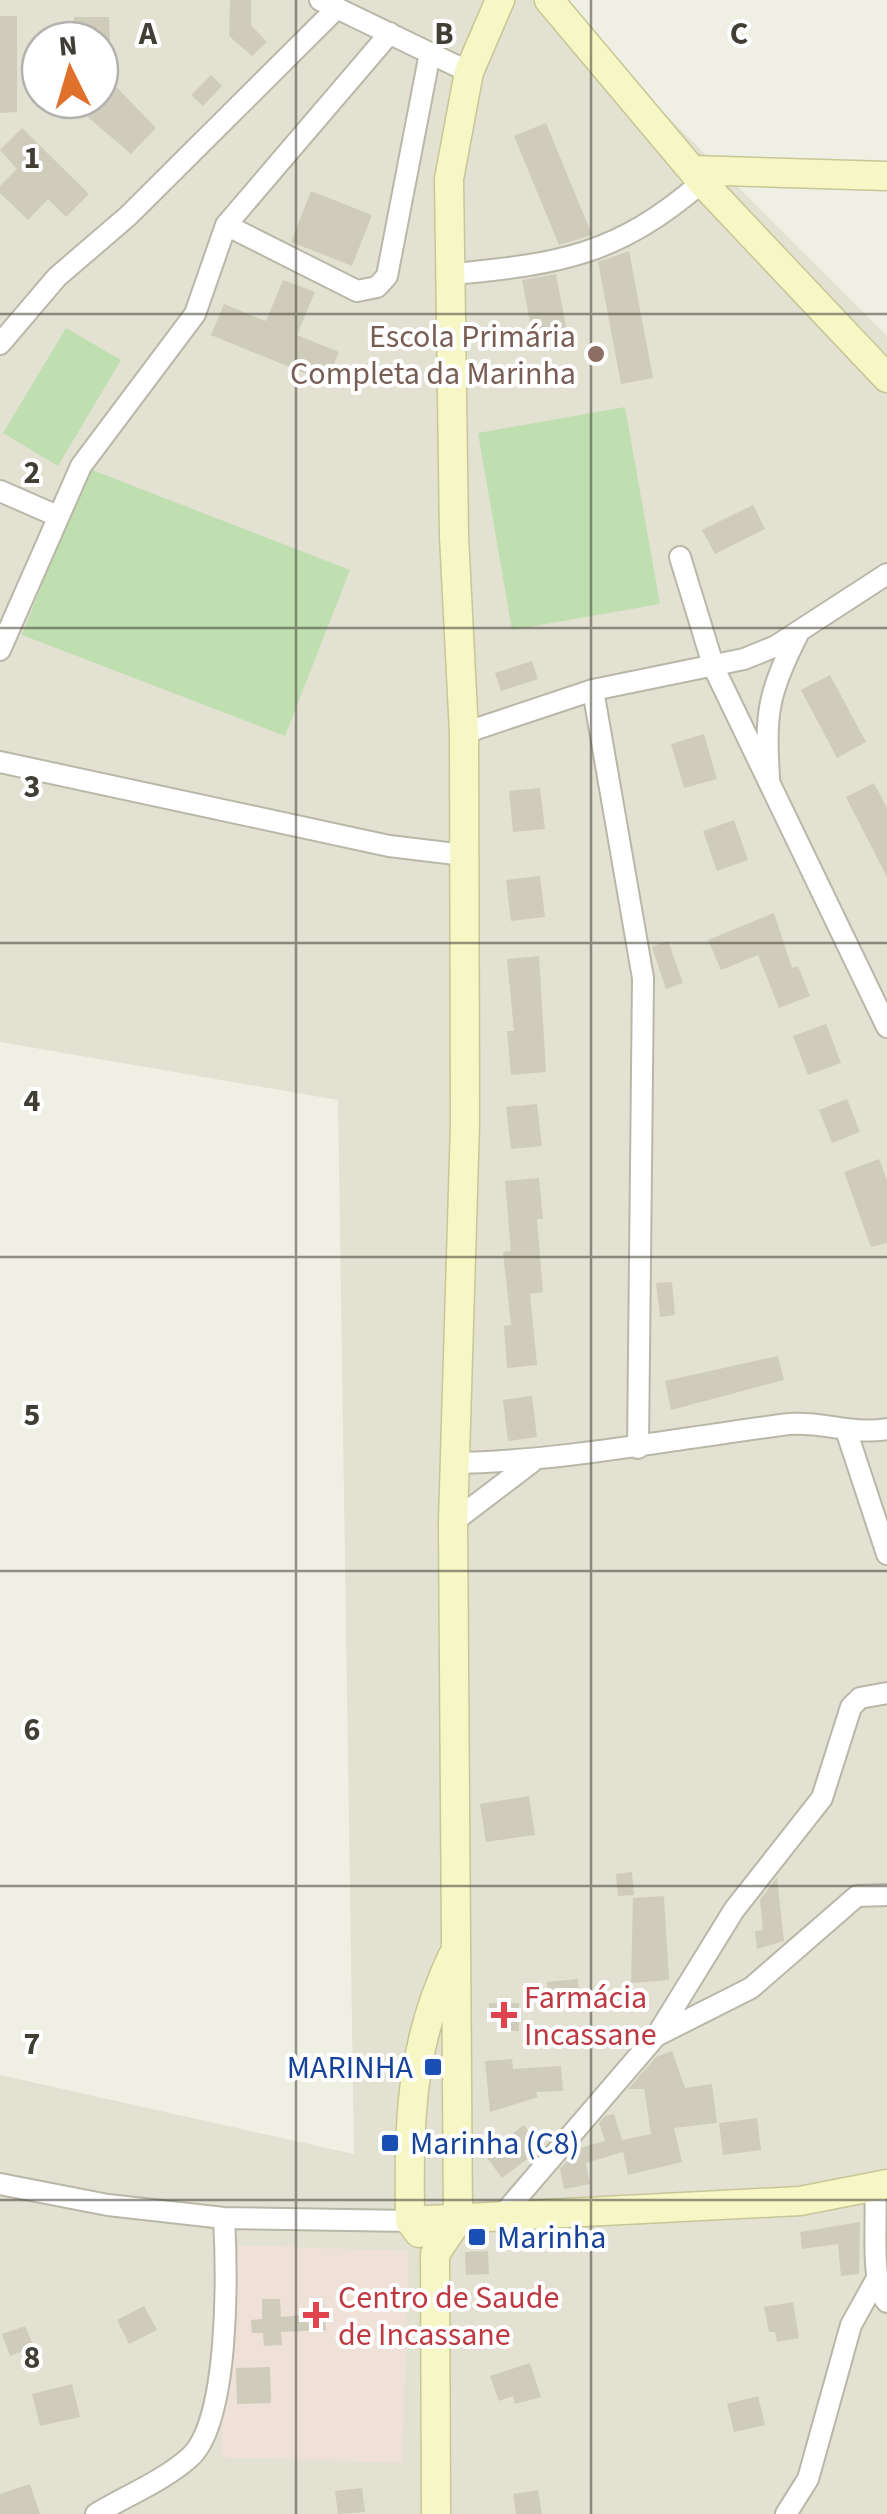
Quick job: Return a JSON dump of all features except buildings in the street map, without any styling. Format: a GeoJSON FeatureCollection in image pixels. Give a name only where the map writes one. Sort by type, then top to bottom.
{"type":"FeatureCollection","features":[{"type":"Feature","properties":{"kind":"street"},"geometry":{"type":"LineString","coordinates":[[436,2514],[436,2254],[458,2220],[453,1522],[465,1124],[464,733],[454,536],[450,179],[469,72],[500,0]]}},
{"type":"Feature","properties":{"kind":"street"},"geometry":{"type":"LineString","coordinates":[[549,0],[697,176],[887,378]]}},
{"type":"Feature","properties":{"kind":"street"},"geometry":{"type":"LineString","coordinates":[[0,344],[57,277],[128,216],[328,4],[469,72]]}},
{"type":"Feature","properties":{"kind":"street"},"geometry":{"type":"LineString","coordinates":[[0,650],[80,466],[195,314],[226,225],[390,34]]}},
{"type":"Feature","properties":{"kind":"street"},"geometry":{"type":"LineString","coordinates":[[226,225],[357,290],[377,287],[387,276],[430,53]]}},
{"type":"Feature","properties":{"kind":"street"},"geometry":{"type":"LineString","coordinates":[[452,274],[582,256],[648,220],[697,176],[887,176]]}},
{"type":"Feature","properties":{"kind":"street"},"geometry":{"type":"LineString","coordinates":[[0,490],[56,515]]}},
{"type":"Feature","properties":{"kind":"street"},"geometry":{"type":"LineString","coordinates":[[680,557],[714,668],[887,1026]]}},
{"type":"Feature","properties":{"kind":"street"},"geometry":{"type":"LineString","coordinates":[[464,733],[592,690],[714,668],[776,646],[887,574]]}},
{"type":"Feature","properties":{"kind":"street"},"geometry":{"type":"LineString","coordinates":[[769,784],[769,694],[798,632]]}},
{"type":"Feature","properties":{"kind":"street"},"geometry":{"type":"LineString","coordinates":[[592,690],[642,966],[638,1448]]}},
{"type":"Feature","properties":{"kind":"street"},"geometry":{"type":"LineString","coordinates":[[0,762],[390,846],[464,855]]}},
{"type":"Feature","properties":{"kind":"street"},"geometry":{"type":"LineString","coordinates":[[455,1463],[532,1462],[795,1424],[847,1432],[887,1430]]}},
{"type":"Feature","properties":{"kind":"street"},"geometry":{"type":"LineString","coordinates":[[847,1432],[887,1554]]}},
{"type":"Feature","properties":{"kind":"street"},"geometry":{"type":"LineString","coordinates":[[453,1522],[532,1462]]}},
{"type":"Feature","properties":{"kind":"street"},"geometry":{"type":"LineString","coordinates":[[500,2218],[656,2036],[734,1910],[822,1798],[851,1708],[860,1698],[887,1692]]}},
{"type":"Feature","properties":{"kind":"street"},"geometry":{"type":"LineString","coordinates":[[656,2036],[751,1988],[857,1896],[887,1895]]}},
{"type":"Feature","properties":{"kind":"street"},"geometry":{"type":"LineString","coordinates":[[436,2254],[410,2221],[409,2102],[421,2032],[454,1951]]}},
{"type":"Feature","properties":{"kind":"street"},"geometry":{"type":"LineString","coordinates":[[0,2184],[108,2205],[224,2218],[410,2221],[800,2201],[881,2186],[876,2280],[851,2324],[808,2479],[786,2514]]}},
{"type":"Feature","properties":{"kind":"street"},"geometry":{"type":"LineString","coordinates":[[96,2514],[189,2459],[205,2441],[214,2420],[219,2391],[224,2218]]}},
{"type":"Feature","properties":{"kind":"street"},"geometry":{"type":"LineString","coordinates":[[876,2280],[887,2302]]}},
{"type":"Feature","properties":{"kind":"shaded area"},"geometry":{"type":"Polygon","coordinates":[[[0,0],[551,0],[887,336],[887,2514],[0,2514],[0,2075],[354,2154],[338,1100],[0,1042],[0,0]]]}},
{"type":"Feature","properties":{"kind":"shaded area","name":"Centro de Saude de Incassane"},"geometry":{"type":"Polygon","coordinates":[[[228,2245],[409,2251],[402,2463],[221,2457],[228,2245]]]}},
{"type":"Feature","properties":{"kind":"green space"},"geometry":{"type":"Polygon","coordinates":[[[66,328],[121,360],[58,466],[3,433],[66,328]]]}},
{"type":"Feature","properties":{"kind":"green space"},"geometry":{"type":"Polygon","coordinates":[[[625,407],[660,604],[512,630],[478,433],[625,407]]]}},
{"type":"Feature","properties":{"kind":"green space"},"geometry":{"type":"Polygon","coordinates":[[[87,468],[350,570],[285,736],[22,635],[87,468]]]}},
{"type":"Feature","properties":{"kind":"place","name":"Escola Primária Completa da Marinha"},"geometry":{"type":"Point","coordinates":[596,354]}},
{"type":"Feature","properties":{"kind":"place","name":"Farmácia Incassane"},"geometry":{"type":"Point","coordinates":[504,2015]}},
{"type":"Feature","properties":{"kind":"place","name":"MARINHA"},"geometry":{"type":"Point","coordinates":[433,2067]}},
{"type":"Feature","properties":{"kind":"place","name":"Marinha (C8)"},"geometry":{"type":"Point","coordinates":[390,2143]}},
{"type":"Feature","properties":{"kind":"place","name":"Marinha"},"geometry":{"type":"Point","coordinates":[477,2237]}},
{"type":"Feature","properties":{"kind":"place","name":"Centro de Saude de Incassane"},"geometry":{"type":"Point","coordinates":[316,2315]}}]}
